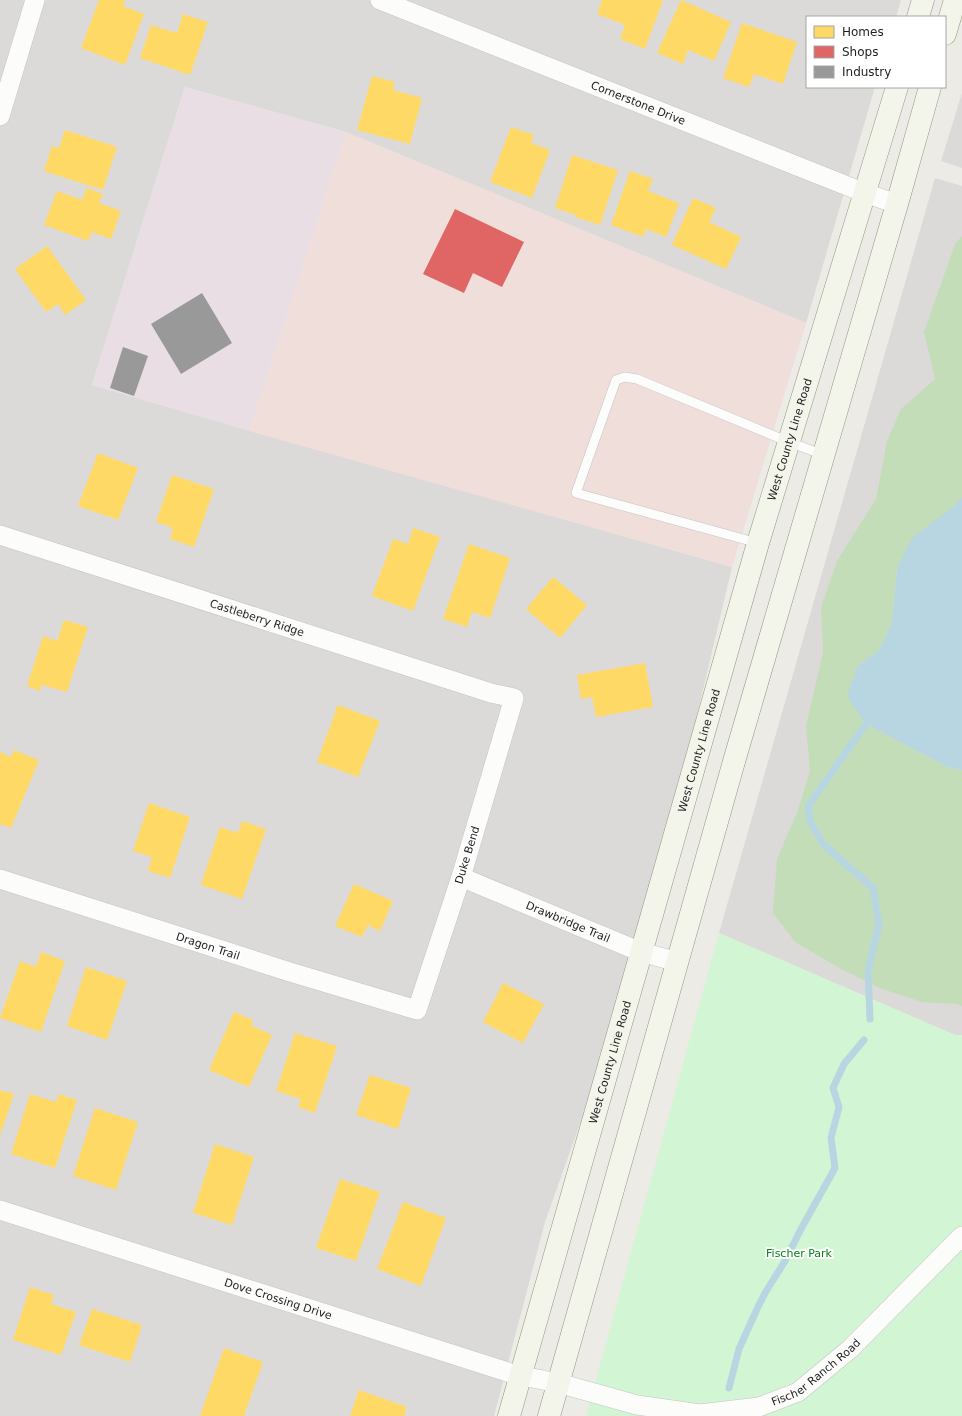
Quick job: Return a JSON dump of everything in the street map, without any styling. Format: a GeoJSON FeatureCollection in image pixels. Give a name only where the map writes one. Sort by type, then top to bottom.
{"type":"FeatureCollection","features":[{"type":"Feature","properties":{"kind":"main road"},"geometry":{"type":"LineString","coordinates":[[918,16],[922,0]]}},
{"type":"Feature","properties":{"kind":"main road"},"geometry":{"type":"LineString","coordinates":[[946,31],[956,0]]}},
{"type":"Feature","properties":{"kind":"main road","name":"West County Line Road"},"geometry":{"type":"LineString","coordinates":[[509,1416],[758,543],[897,88]]}},
{"type":"Feature","properties":{"kind":"main road"},"geometry":{"type":"LineString","coordinates":[[548,1416],[735,758],[930,88]]}},
{"type":"Feature","properties":{"kind":"street"},"geometry":{"type":"LineString","coordinates":[[0,116],[35,0]]}},
{"type":"Feature","properties":{"kind":"street","name":"Cornerstone Drive"},"geometry":{"type":"LineString","coordinates":[[380,0],[865,193],[897,204]]}},
{"type":"Feature","properties":{"kind":"street","name":"Castleberry Ridge"},"geometry":{"type":"LineString","coordinates":[[0,535],[491,693],[514,698]]}},
{"type":"Feature","properties":{"kind":"street","name":"Duke Bend"},"geometry":{"type":"LineString","coordinates":[[417,1010],[461,877],[514,698]]}},
{"type":"Feature","properties":{"kind":"street","name":"Drawbridge Trail"},"geometry":{"type":"LineString","coordinates":[[461,877],[641,952],[678,962]]}},
{"type":"Feature","properties":{"kind":"street","name":"Dragon Trail"},"geometry":{"type":"LineString","coordinates":[[0,879],[290,972],[417,1010]]}},
{"type":"Feature","properties":{"kind":"street","name":"Dove Crossing Drive"},"geometry":{"type":"LineString","coordinates":[[0,1210],[521,1375],[558,1383]]}},
{"type":"Feature","properties":{"kind":"street","name":"Fischer Ranch Road"},"geometry":{"type":"LineString","coordinates":[[558,1383],[637,1405],[700,1414],[759,1407],[798,1392],[850,1349],[962,1236]]}},
{"type":"Feature","properties":{"kind":"lane"},"geometry":{"type":"LineString","coordinates":[[758,543],[576,493],[616,380],[625,377],[637,379],[824,455]]}},
{"type":"Feature","properties":{"kind":"shaded area"},"geometry":{"type":"Polygon","coordinates":[[[0,0],[901,0],[896,16],[806,16],[806,88],[875,88],[806,323],[346,132],[185,87],[92,385],[732,567],[641,952],[545,1222],[494,1416],[0,1416],[0,0]]]}},
{"type":"Feature","properties":{"kind":"shaded area"},"geometry":{"type":"Polygon","coordinates":[[[185,87],[346,132],[249,431],[92,385],[185,87]]]}},
{"type":"Feature","properties":{"kind":"shaded area"},"geometry":{"type":"Polygon","coordinates":[[[962,93],[962,168],[941,161],[962,93]]]}},
{"type":"Feature","properties":{"kind":"shaded area"},"geometry":{"type":"Polygon","coordinates":[[[346,132],[806,323],[732,567],[249,431],[346,132]]]}},
{"type":"Feature","properties":{"kind":"shaded area"},"geometry":{"type":"Polygon","coordinates":[[[935,178],[962,186],[962,1035],[955,1035],[719,933],[935,178]]]}},
{"type":"Feature","properties":{"kind":"green space"},"geometry":{"type":"Polygon","coordinates":[[[962,236],[962,497],[897,569],[892,622],[879,651],[858,665],[866,724],[948,767],[962,770],[962,1006],[957,1004],[922,1002],[882,989],[841,969],[795,942],[773,913],[777,859],[798,810],[810,771],[806,726],[823,652],[821,607],[837,561],[876,499],[887,441],[901,409],[935,379],[924,332],[955,244],[962,236]]]}},
{"type":"Feature","properties":{"kind":"green space","name":"Fischer Park"},"geometry":{"type":"Polygon","coordinates":[[[719,933],[955,1035],[962,1035],[962,1416],[586,1416],[719,933]]]}},
{"type":"Feature","properties":{"kind":"water"},"geometry":{"type":"Polygon","coordinates":[[[962,497],[962,770],[948,767],[866,724],[847,696],[858,665],[879,651],[892,622],[897,569],[912,538],[953,507],[962,497]]]}},
{"type":"Feature","properties":{"kind":"building: Homes"},"geometry":{"type":"Polygon","coordinates":[[[99,0],[125,0],[123,6],[144,14],[125,65],[81,48],[99,0]]]}},
{"type":"Feature","properties":{"kind":"building: Homes"},"geometry":{"type":"Polygon","coordinates":[[[602,0],[663,0],[645,49],[620,39],[625,25],[597,14],[602,0]]]}},
{"type":"Feature","properties":{"kind":"building: Homes"},"geometry":{"type":"Polygon","coordinates":[[[681,0],[731,22],[714,61],[688,50],[683,64],[657,53],[681,0]]]}},
{"type":"Feature","properties":{"kind":"building: Homes"},"geometry":{"type":"Polygon","coordinates":[[[183,14],[208,22],[190,75],[140,58],[151,25],[177,33],[183,14]]]}},
{"type":"Feature","properties":{"kind":"building: Homes"},"geometry":{"type":"Polygon","coordinates":[[[742,23],[797,42],[783,84],[754,74],[749,87],[723,78],[742,23]]]}},
{"type":"Feature","properties":{"kind":"building: Homes"},"geometry":{"type":"Polygon","coordinates":[[[372,76],[395,82],[393,90],[422,98],[410,144],[357,130],[372,76]]]}},
{"type":"Feature","properties":{"kind":"building: Homes"},"geometry":{"type":"Polygon","coordinates":[[[511,127],[534,135],[531,143],[550,150],[532,198],[490,182],[511,127]]]}},
{"type":"Feature","properties":{"kind":"building: Homes"},"geometry":{"type":"Polygon","coordinates":[[[65,130],[117,147],[103,190],[44,171],[52,146],[59,148],[65,130]]]}},
{"type":"Feature","properties":{"kind":"building: Homes"},"geometry":{"type":"Polygon","coordinates":[[[572,155],[618,170],[600,225],[575,217],[576,215],[555,208],[572,155]]]}},
{"type":"Feature","properties":{"kind":"building: Homes"},"geometry":{"type":"Polygon","coordinates":[[[630,171],[653,179],[648,191],[679,203],[666,237],[646,229],[643,237],[611,225],[630,171]]]}},
{"type":"Feature","properties":{"kind":"building: Homes"},"geometry":{"type":"Polygon","coordinates":[[[87,188],[103,194],[99,203],[121,211],[111,239],[92,232],[88,241],[44,225],[57,191],[82,200],[87,188]]]}},
{"type":"Feature","properties":{"kind":"building: Homes"},"geometry":{"type":"Polygon","coordinates":[[[693,198],[716,208],[709,222],[741,237],[726,269],[672,245],[693,198]]]}},
{"type":"Feature","properties":{"kind":"building: Homes"},"geometry":{"type":"Polygon","coordinates":[[[47,246],[86,300],[65,315],[58,304],[46,312],[15,269],[47,246]]]}},
{"type":"Feature","properties":{"kind":"building: Homes"},"geometry":{"type":"Polygon","coordinates":[[[98,453],[138,468],[118,520],[78,506],[98,453]]]}},
{"type":"Feature","properties":{"kind":"building: Homes"},"geometry":{"type":"Polygon","coordinates":[[[172,475],[214,489],[194,547],[170,539],[173,528],[156,522],[172,475]]]}},
{"type":"Feature","properties":{"kind":"building: Homes"},"geometry":{"type":"Polygon","coordinates":[[[413,528],[440,537],[413,611],[372,596],[393,539],[408,544],[413,528]]]}},
{"type":"Feature","properties":{"kind":"building: Homes"},"geometry":{"type":"Polygon","coordinates":[[[469,544],[510,558],[490,618],[472,612],[467,627],[443,619],[469,544]]]}},
{"type":"Feature","properties":{"kind":"building: Homes"},"geometry":{"type":"Polygon","coordinates":[[[553,577],[587,605],[560,638],[526,609],[553,577]]]}},
{"type":"Feature","properties":{"kind":"building: Homes"},"geometry":{"type":"Polygon","coordinates":[[[64,620],[88,627],[67,692],[42,685],[40,691],[27,686],[43,636],[57,641],[64,620]]]}},
{"type":"Feature","properties":{"kind":"building: Homes"},"geometry":{"type":"Polygon","coordinates":[[[645,663],[653,707],[596,717],[592,697],[581,699],[577,675],[645,663]]]}},
{"type":"Feature","properties":{"kind":"building: Homes"},"geometry":{"type":"Polygon","coordinates":[[[338,705],[380,721],[358,777],[317,762],[338,705]]]}},
{"type":"Feature","properties":{"kind":"building: Homes"},"geometry":{"type":"Polygon","coordinates":[[[14,750],[39,760],[11,828],[0,824],[0,752],[11,757],[14,750]]]}},
{"type":"Feature","properties":{"kind":"building: Homes"},"geometry":{"type":"Polygon","coordinates":[[[149,803],[190,817],[170,878],[148,871],[152,857],[133,851],[149,803]]]}},
{"type":"Feature","properties":{"kind":"building: Homes"},"geometry":{"type":"Polygon","coordinates":[[[242,821],[266,829],[242,899],[201,885],[220,827],[238,833],[242,821]]]}},
{"type":"Feature","properties":{"kind":"building: Homes"},"geometry":{"type":"Polygon","coordinates":[[[354,884],[393,901],[380,931],[368,925],[362,937],[335,926],[354,884]]]}},
{"type":"Feature","properties":{"kind":"building: Homes"},"geometry":{"type":"Polygon","coordinates":[[[41,952],[65,961],[41,1032],[0,1018],[20,961],[36,967],[41,952]]]}},
{"type":"Feature","properties":{"kind":"building: Homes"},"geometry":{"type":"Polygon","coordinates":[[[86,967],[127,981],[107,1040],[67,1026],[86,967]]]}},
{"type":"Feature","properties":{"kind":"building: Homes"},"geometry":{"type":"Polygon","coordinates":[[[503,983],[544,1004],[523,1043],[483,1022],[503,983]]]}},
{"type":"Feature","properties":{"kind":"building: Homes"},"geometry":{"type":"Polygon","coordinates":[[[234,1012],[253,1020],[251,1025],[272,1035],[249,1087],[209,1070],[234,1012]]]}},
{"type":"Feature","properties":{"kind":"building: Homes"},"geometry":{"type":"Polygon","coordinates":[[[295,1033],[337,1046],[315,1113],[298,1107],[301,1099],[276,1091],[295,1033]]]}},
{"type":"Feature","properties":{"kind":"building: Homes"},"geometry":{"type":"Polygon","coordinates":[[[370,1075],[411,1088],[398,1129],[356,1115],[370,1075]]]}},
{"type":"Feature","properties":{"kind":"building: Homes"},"geometry":{"type":"Polygon","coordinates":[[[0,1090],[14,1094],[0,1135],[0,1090]]]}},
{"type":"Feature","properties":{"kind":"building: Homes"},"geometry":{"type":"Polygon","coordinates":[[[30,1094],[56,1102],[59,1094],[77,1100],[55,1168],[11,1154],[30,1094]]]}},
{"type":"Feature","properties":{"kind":"building: Homes"},"geometry":{"type":"Polygon","coordinates":[[[95,1108],[138,1122],[116,1190],[73,1176],[95,1108]]]}},
{"type":"Feature","properties":{"kind":"building: Homes"},"geometry":{"type":"Polygon","coordinates":[[[215,1144],[254,1157],[232,1225],[193,1213],[215,1144]]]}},
{"type":"Feature","properties":{"kind":"building: Homes"},"geometry":{"type":"Polygon","coordinates":[[[340,1179],[380,1192],[356,1261],[316,1248],[340,1179]]]}},
{"type":"Feature","properties":{"kind":"building: Homes"},"geometry":{"type":"Polygon","coordinates":[[[403,1202],[446,1218],[421,1286],[377,1269],[403,1202]]]}},
{"type":"Feature","properties":{"kind":"building: Homes"},"geometry":{"type":"Polygon","coordinates":[[[30,1287],[54,1295],[51,1304],[76,1312],[61,1355],[13,1340],[30,1287]]]}},
{"type":"Feature","properties":{"kind":"building: Homes"},"geometry":{"type":"Polygon","coordinates":[[[92,1309],[142,1325],[130,1362],[79,1345],[92,1309]]]}},
{"type":"Feature","properties":{"kind":"building: Homes"},"geometry":{"type":"Polygon","coordinates":[[[224,1348],[263,1362],[244,1416],[200,1416],[224,1348]]]}},
{"type":"Feature","properties":{"kind":"building: Homes"},"geometry":{"type":"Polygon","coordinates":[[[359,1390],[407,1407],[404,1416],[350,1416],[359,1390]]]}},
{"type":"Feature","properties":{"kind":"building: Shops"},"geometry":{"type":"Polygon","coordinates":[[[455,209],[524,242],[502,287],[473,273],[464,293],[423,274],[455,209]]]}},
{"type":"Feature","properties":{"kind":"building: Industry"},"geometry":{"type":"Polygon","coordinates":[[[202,293],[232,343],[181,374],[151,324],[202,293]]]}},
{"type":"Feature","properties":{"kind":"building: Industry"},"geometry":{"type":"Polygon","coordinates":[[[123,347],[148,356],[134,396],[110,388],[123,347]]]}},
{"type":"Feature","properties":{"kind":"waterway"},"geometry":{"type":"LineString","coordinates":[[870,1019],[868,971],[879,924],[873,888],[823,844],[810,821],[808,806],[872,717]]}},
{"type":"Feature","properties":{"kind":"waterway"},"geometry":{"type":"LineString","coordinates":[[729,1388],[739,1349],[757,1309],[785,1261],[835,1168],[831,1138],[839,1107],[833,1088],[844,1064],[864,1040]]}}]}
